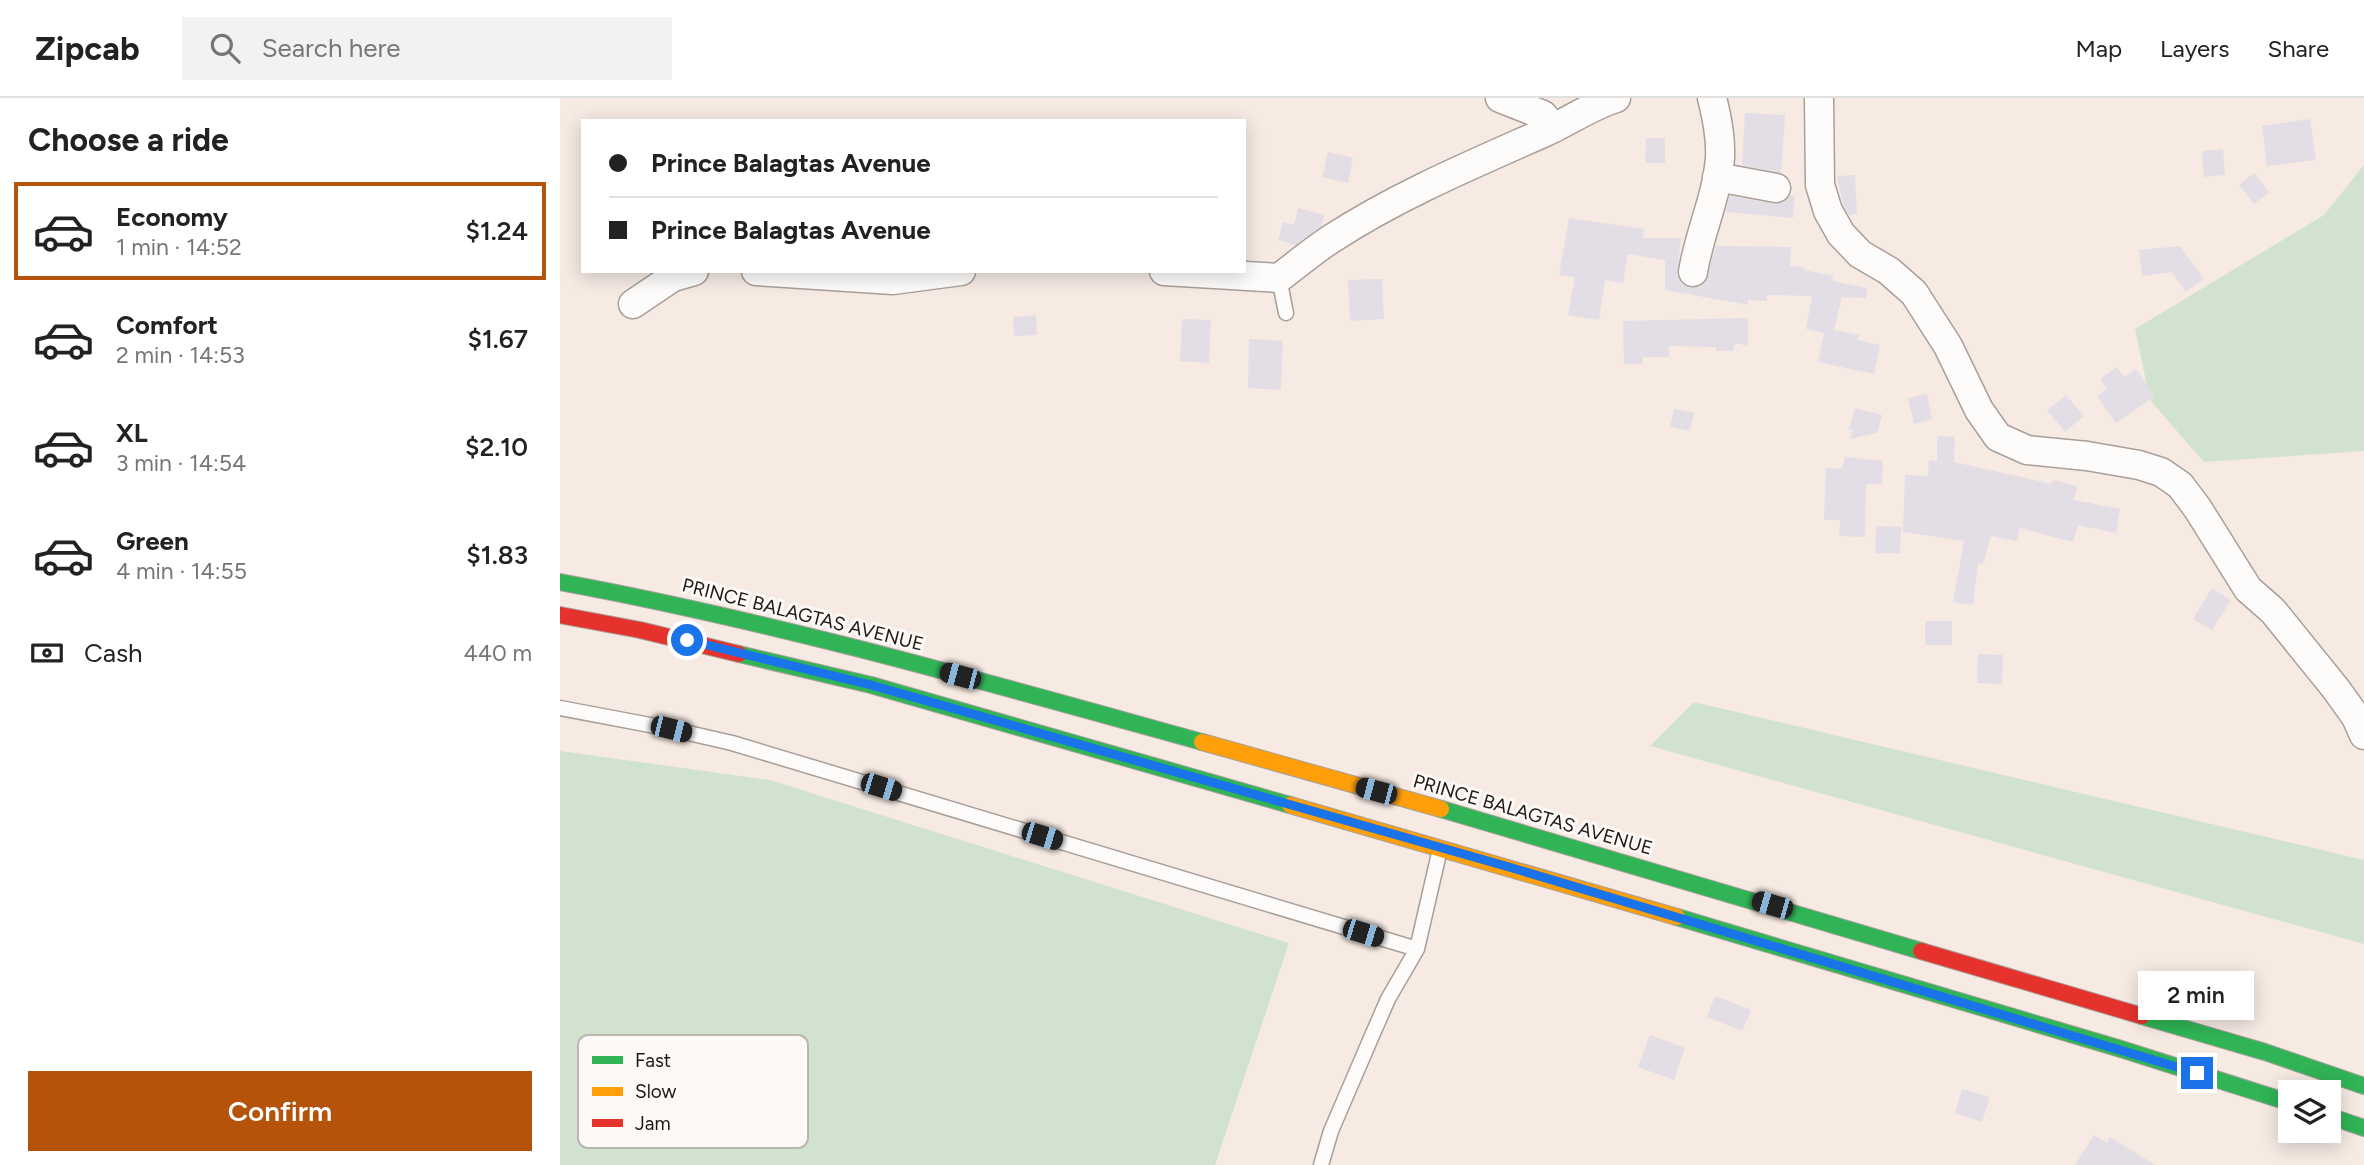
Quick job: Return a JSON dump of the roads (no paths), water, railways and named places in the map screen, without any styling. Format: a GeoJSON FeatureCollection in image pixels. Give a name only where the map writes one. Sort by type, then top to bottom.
{"type":"FeatureCollection","features":[{"type":"Feature","properties":{"kind":"main road","name":"PRINCE BALAGTAS AVENUE"},"geometry":{"type":"LineString","coordinates":[[560,582],[761,623],[881,653],[1440,848],[2109,1046],[2278,1099]]}},
{"type":"Feature","properties":{"kind":"main road","name":"PRINCE BALAGTAS AVENUE"},"geometry":{"type":"LineString","coordinates":[[560,615],[640,630],[871,685],[1439,808],[2264,1052],[2364,1086]]}},
{"type":"Feature","properties":{"kind":"main road"},"geometry":{"type":"LineString","coordinates":[[2341,1120],[2364,1128]]}},
{"type":"Feature","properties":{"kind":"street"},"geometry":{"type":"LineString","coordinates":[[1500,98],[1543,115],[1554,128]]}},
{"type":"Feature","properties":{"kind":"street"},"geometry":{"type":"LineString","coordinates":[[1197,273],[1279,278],[1332,239],[1396,201],[1554,128],[1596,104],[1616,98]]}},
{"type":"Feature","properties":{"kind":"street"},"geometry":{"type":"LineString","coordinates":[[1693,272],[1720,158],[1719,134],[1712,98]]}},
{"type":"Feature","properties":{"kind":"street"},"geometry":{"type":"LineString","coordinates":[[1819,98],[1820,186],[1828,211],[1841,234],[1860,254],[1889,271],[1914,293],[1948,345],[1979,410],[1998,437],[2027,450],[2139,465],[2161,472],[2180,485],[2248,589],[2273,611],[2336,689],[2356,717],[2364,735]]}},
{"type":"Feature","properties":{"kind":"street"},"geometry":{"type":"LineString","coordinates":[[1717,177],[1776,188]]}},
{"type":"Feature","properties":{"kind":"street"},"geometry":{"type":"LineString","coordinates":[[634,304],[673,276],[686,273]]}},
{"type":"Feature","properties":{"kind":"street"},"geometry":{"type":"LineString","coordinates":[[786,273],[893,280],[946,273]]}},
{"type":"Feature","properties":{"kind":"lane"},"geometry":{"type":"LineString","coordinates":[[1279,278],[1286,313]]}},
{"type":"Feature","properties":{"kind":"lane"},"geometry":{"type":"LineString","coordinates":[[560,708],[732,743],[1417,949]]}},
{"type":"Feature","properties":{"kind":"lane"},"geometry":{"type":"LineString","coordinates":[[1321,1165],[1331,1131],[1388,999],[1417,949],[1440,848]]}}]}
